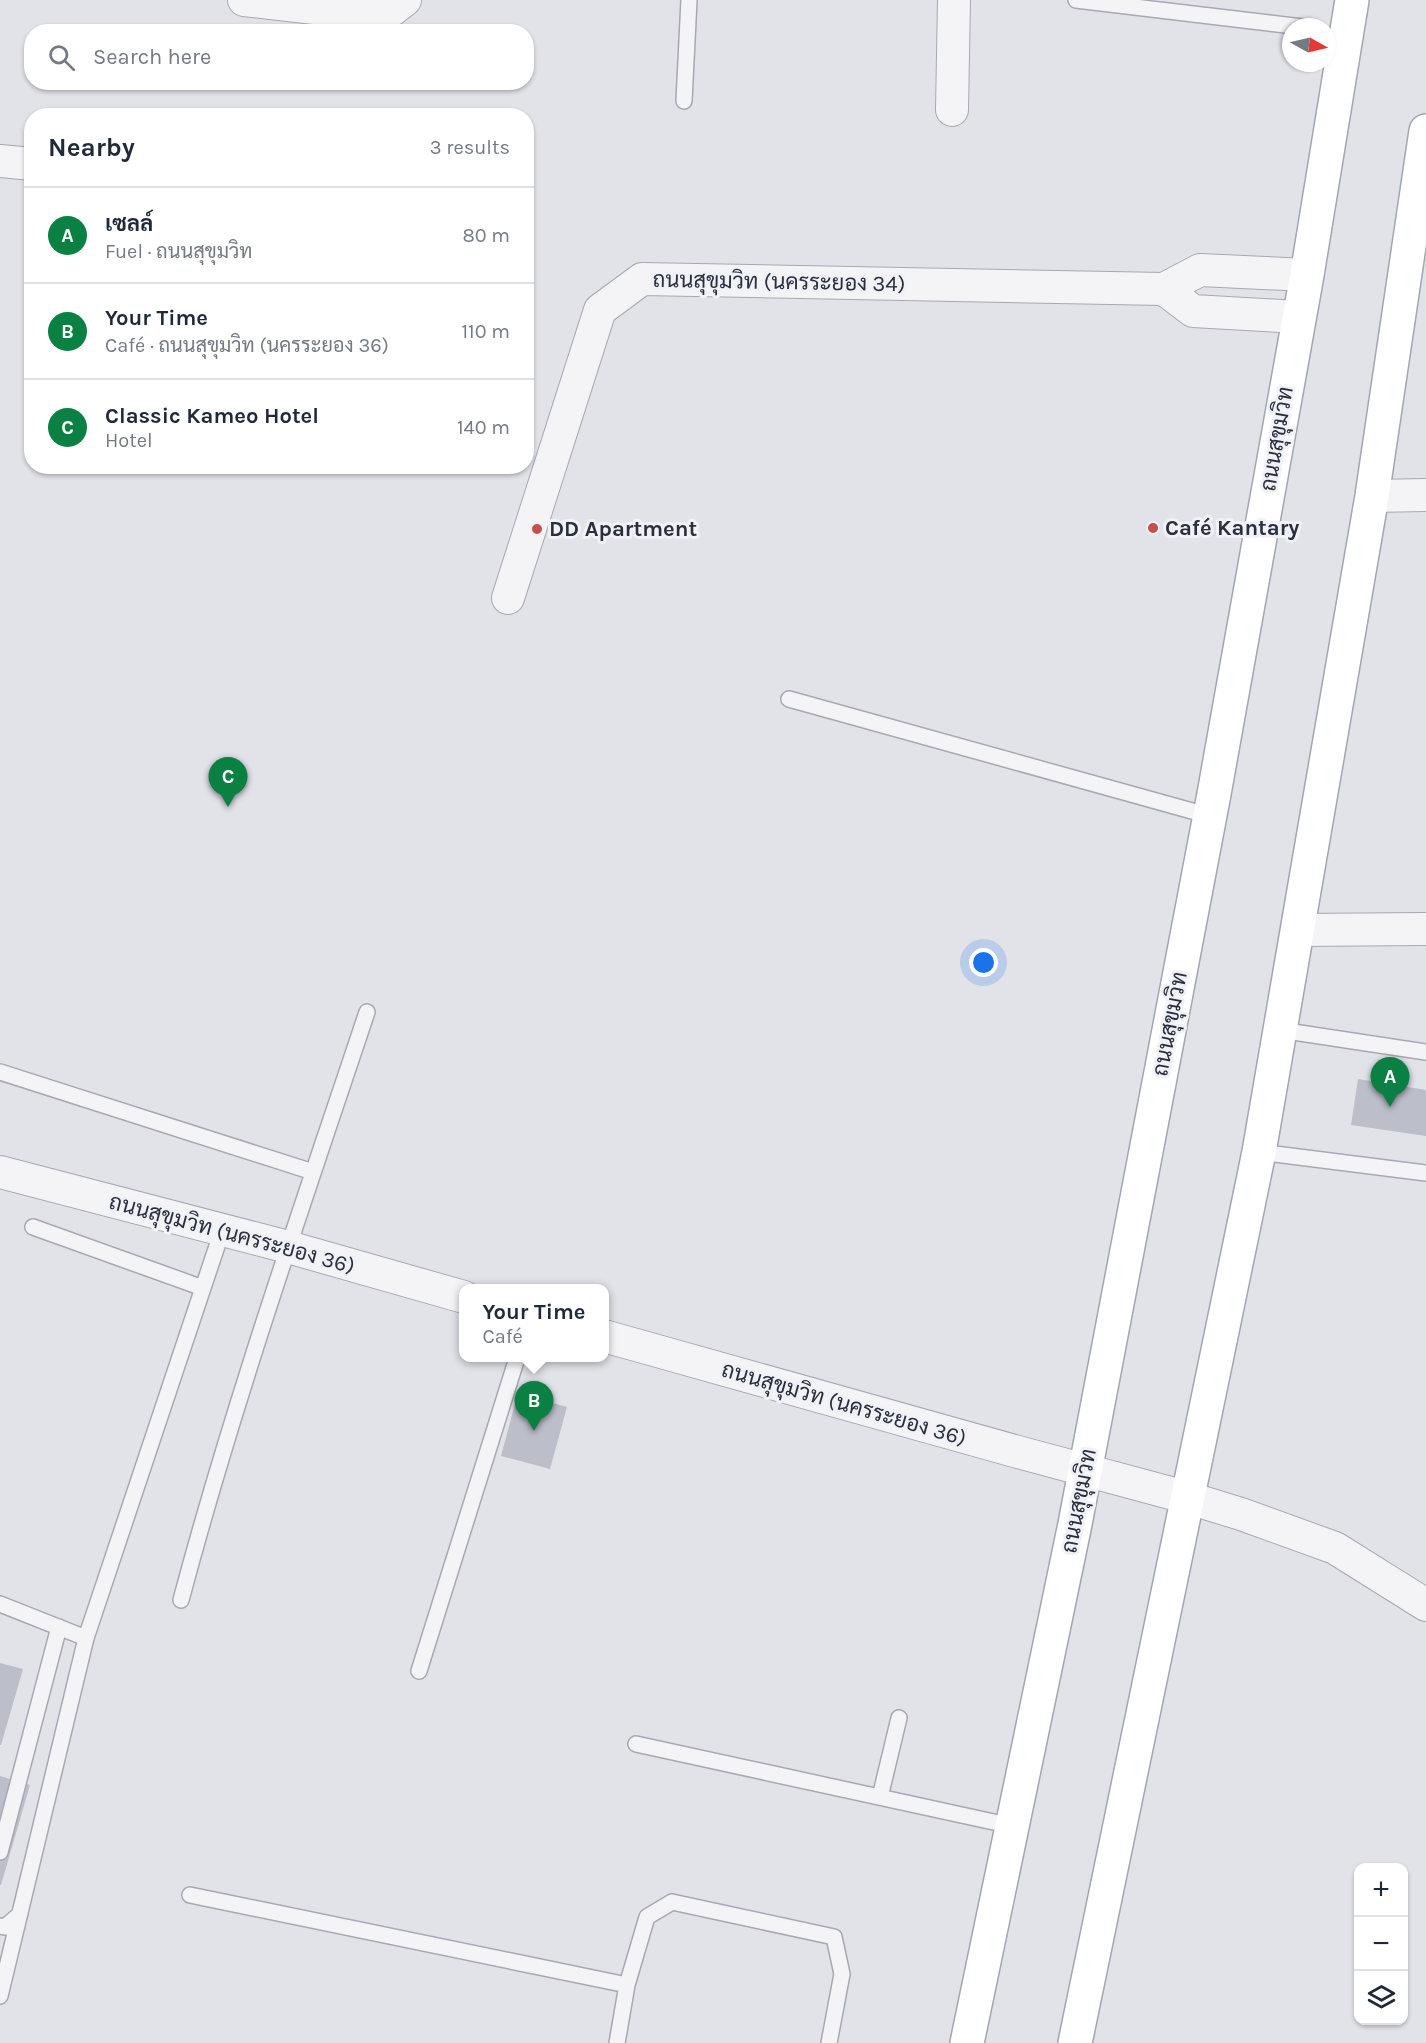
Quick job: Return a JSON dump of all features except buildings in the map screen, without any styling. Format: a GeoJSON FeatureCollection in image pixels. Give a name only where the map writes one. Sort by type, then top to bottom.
{"type":"FeatureCollection","features":[{"type":"Feature","properties":{"kind":"main road","name":"ถนนสุขุมวิท"},"geometry":{"type":"LineString","coordinates":[[967,2043],[1085,1470],[1210,816],[1299,317],[1342,32],[1352,0]]}},
{"type":"Feature","properties":{"kind":"main road"},"geometry":{"type":"LineString","coordinates":[[1075,2043],[1259,1152],[1420,207],[1426,131]]}},
{"type":"Feature","properties":{"kind":"street"},"geometry":{"type":"LineString","coordinates":[[244,0],[375,15],[392,10],[405,0]]}},
{"type":"Feature","properties":{"kind":"street"},"geometry":{"type":"LineString","coordinates":[[952,110],[954,0]]}},
{"type":"Feature","properties":{"kind":"street"},"geometry":{"type":"LineString","coordinates":[[0,160],[24,163]]}},
{"type":"Feature","properties":{"kind":"street","name":"ถนนสุขุมวิท (นครระยอง 34)"},"geometry":{"type":"LineString","coordinates":[[508,598],[600,310],[642,279],[1164,288],[1200,270],[1306,275]]}},
{"type":"Feature","properties":{"kind":"street"},"geometry":{"type":"LineString","coordinates":[[1164,288],[1193,311],[1299,317]]}},
{"type":"Feature","properties":{"kind":"street"},"geometry":{"type":"LineString","coordinates":[[1372,496],[1426,495]]}},
{"type":"Feature","properties":{"kind":"street"},"geometry":{"type":"LineString","coordinates":[[1297,930],[1426,929]]}},
{"type":"Feature","properties":{"kind":"street","name":"ถนนสุขุมวิท (นครระยอง 36)"},"geometry":{"type":"LineString","coordinates":[[0,1172],[288,1247],[459,1296]]}},
{"type":"Feature","properties":{"kind":"street","name":"ถนนสุขุมวิท (นครระยอง 36)"},"geometry":{"type":"LineString","coordinates":[[609,1337],[1241,1514],[1335,1548],[1426,1605]]}},
{"type":"Feature","properties":{"kind":"lane"},"geometry":{"type":"LineString","coordinates":[[684,101],[689,0]]}},
{"type":"Feature","properties":{"kind":"lane"},"geometry":{"type":"LineString","coordinates":[[1076,0],[1282,25]]}},
{"type":"Feature","properties":{"kind":"lane"},"geometry":{"type":"LineString","coordinates":[[789,699],[1210,816]]}},
{"type":"Feature","properties":{"kind":"lane"},"geometry":{"type":"LineString","coordinates":[[181,1600],[216,1475],[288,1247],[368,1012]]}},
{"type":"Feature","properties":{"kind":"lane"},"geometry":{"type":"LineString","coordinates":[[1280,1030],[1426,1052]]}},
{"type":"Feature","properties":{"kind":"lane"},"geometry":{"type":"LineString","coordinates":[[0,1072],[313,1172]]}},
{"type":"Feature","properties":{"kind":"lane"},"geometry":{"type":"LineString","coordinates":[[1259,1152],[1426,1173]]}},
{"type":"Feature","properties":{"kind":"lane"},"geometry":{"type":"LineString","coordinates":[[33,1227],[203,1288]]}},
{"type":"Feature","properties":{"kind":"lane"},"geometry":{"type":"LineString","coordinates":[[0,1996],[86,1638],[222,1231]]}},
{"type":"Feature","properties":{"kind":"lane"},"geometry":{"type":"LineString","coordinates":[[419,1671],[516,1362]]}},
{"type":"Feature","properties":{"kind":"lane"},"geometry":{"type":"LineString","coordinates":[[0,1604],[86,1638]]}},
{"type":"Feature","properties":{"kind":"lane"},"geometry":{"type":"LineString","coordinates":[[0,1852],[59,1627]]}},
{"type":"Feature","properties":{"kind":"lane"},"geometry":{"type":"LineString","coordinates":[[880,1797],[899,1718]]}},
{"type":"Feature","properties":{"kind":"lane"},"geometry":{"type":"LineString","coordinates":[[636,1744],[1012,1826]]}},
{"type":"Feature","properties":{"kind":"lane"},"geometry":{"type":"LineString","coordinates":[[190,1895],[627,1985]]}},
{"type":"Feature","properties":{"kind":"lane"},"geometry":{"type":"LineString","coordinates":[[617,2043],[627,1985],[647,1917],[672,1902],[834,1937],[842,1974],[829,2043]]}},
{"type":"Feature","properties":{"kind":"lane"},"geometry":{"type":"LineString","coordinates":[[0,1926],[5,1927],[20,1914]]}},
{"type":"Feature","properties":{"kind":"place","name":"Café Kantary"},"geometry":{"type":"Point","coordinates":[1153,528]}},
{"type":"Feature","properties":{"kind":"place","name":"DD Apartment"},"geometry":{"type":"Point","coordinates":[537,529]}},
{"type":"Feature","properties":{"kind":"place","name":"Classic Kameo Hotel"},"geometry":{"type":"Point","coordinates":[228,807]}},
{"type":"Feature","properties":{"kind":"place","name":"เซลล์"},"geometry":{"type":"Point","coordinates":[1390,1107]}},
{"type":"Feature","properties":{"kind":"place","name":"Your Time"},"geometry":{"type":"Point","coordinates":[534,1431]}}]}
